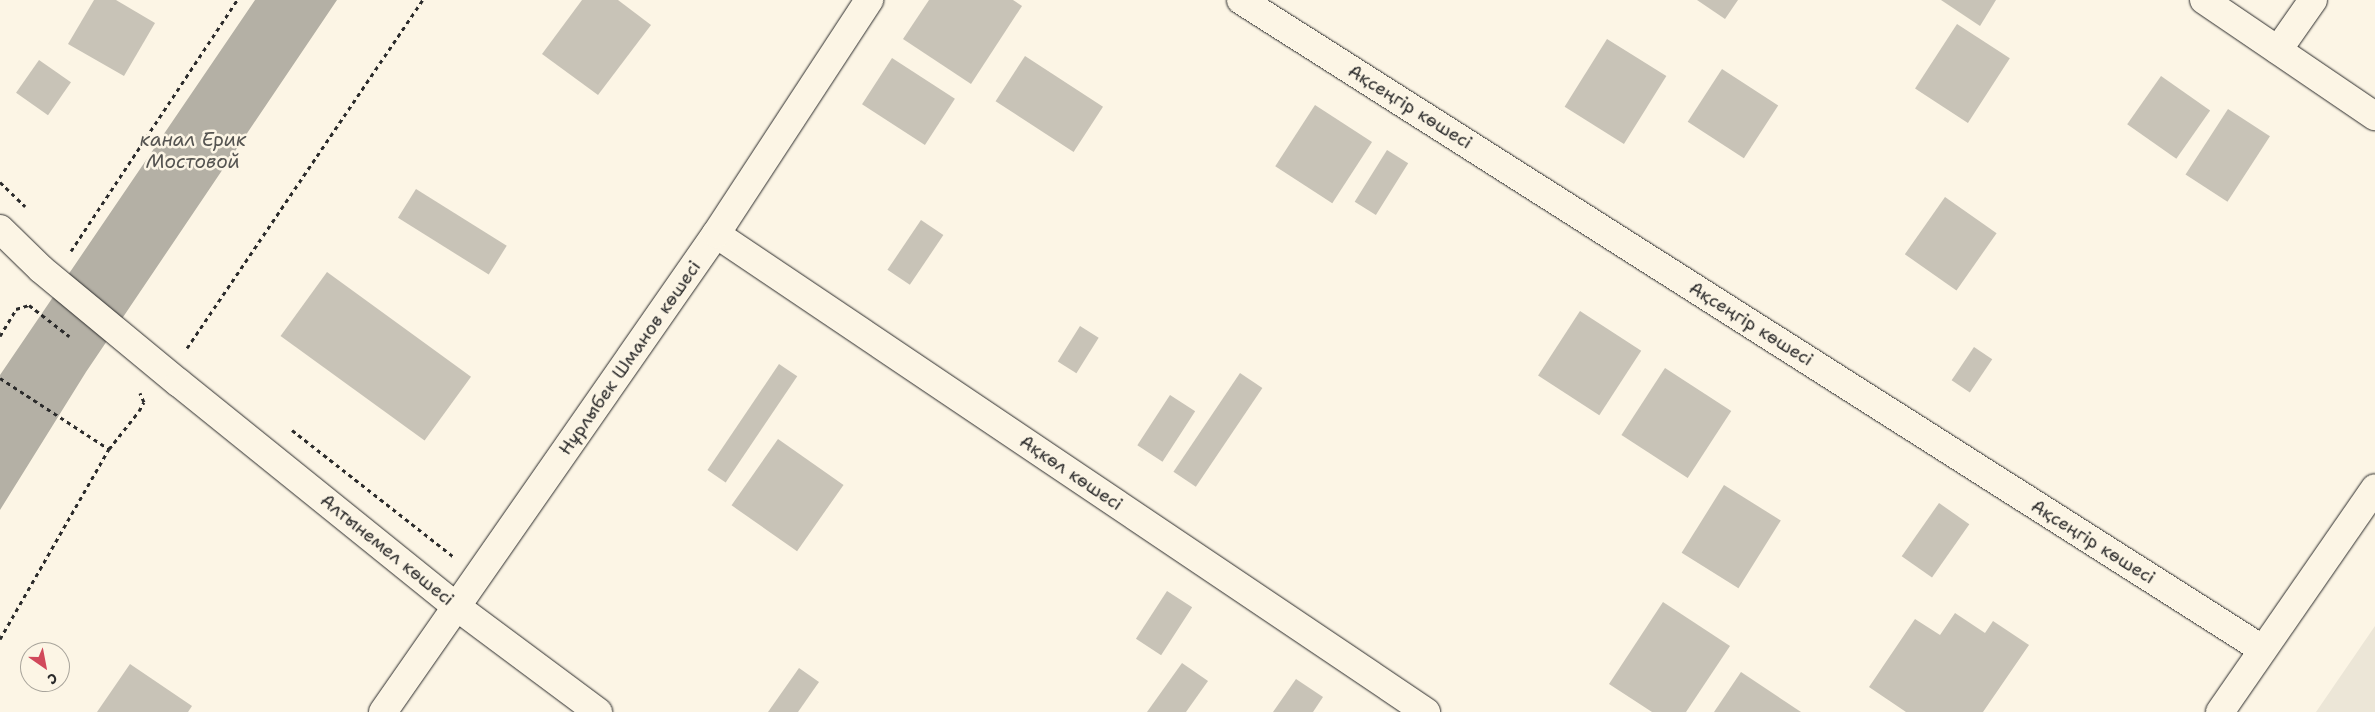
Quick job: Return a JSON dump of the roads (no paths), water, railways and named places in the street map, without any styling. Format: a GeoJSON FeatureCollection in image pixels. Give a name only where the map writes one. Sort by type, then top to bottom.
{"type":"FeatureCollection","features":[{"type":"Feature","properties":{"kind":"street","name":"Нұрлыбек Шманов көшесі"},"geometry":{"type":"LineString","coordinates":[[383,712],[716,234],[869,0]]}},
{"type":"Feature","properties":{"kind":"street","name":"Ақсеңгір көшесі"},"geometry":{"type":"LineString","coordinates":[[1241,0],[2262,649]]}},
{"type":"Feature","properties":{"kind":"street"},"geometry":{"type":"LineString","coordinates":[[2204,0],[2375,116]]}},
{"type":"Feature","properties":{"kind":"street"},"geometry":{"type":"LineString","coordinates":[[2278,50],[2313,0]]}},
{"type":"Feature","properties":{"kind":"street","name":"Алтынемел көшесі"},"geometry":{"type":"LineString","coordinates":[[0,229],[41,269],[179,383],[457,607],[598,712]]}},
{"type":"Feature","properties":{"kind":"street","name":"Ақкөл көшесі"},"geometry":{"type":"LineString","coordinates":[[716,234],[1426,712]]}},
{"type":"Feature","properties":{"kind":"street"},"geometry":{"type":"LineString","coordinates":[[2220,712],[2375,488]]}},
{"type":"Feature","properties":{"kind":"water","name":"канал Ерик Мостовой"},"geometry":{"type":"Polygon","coordinates":[[[255,0],[337,0],[86,372],[0,510],[0,375],[255,0]]]}}]}
